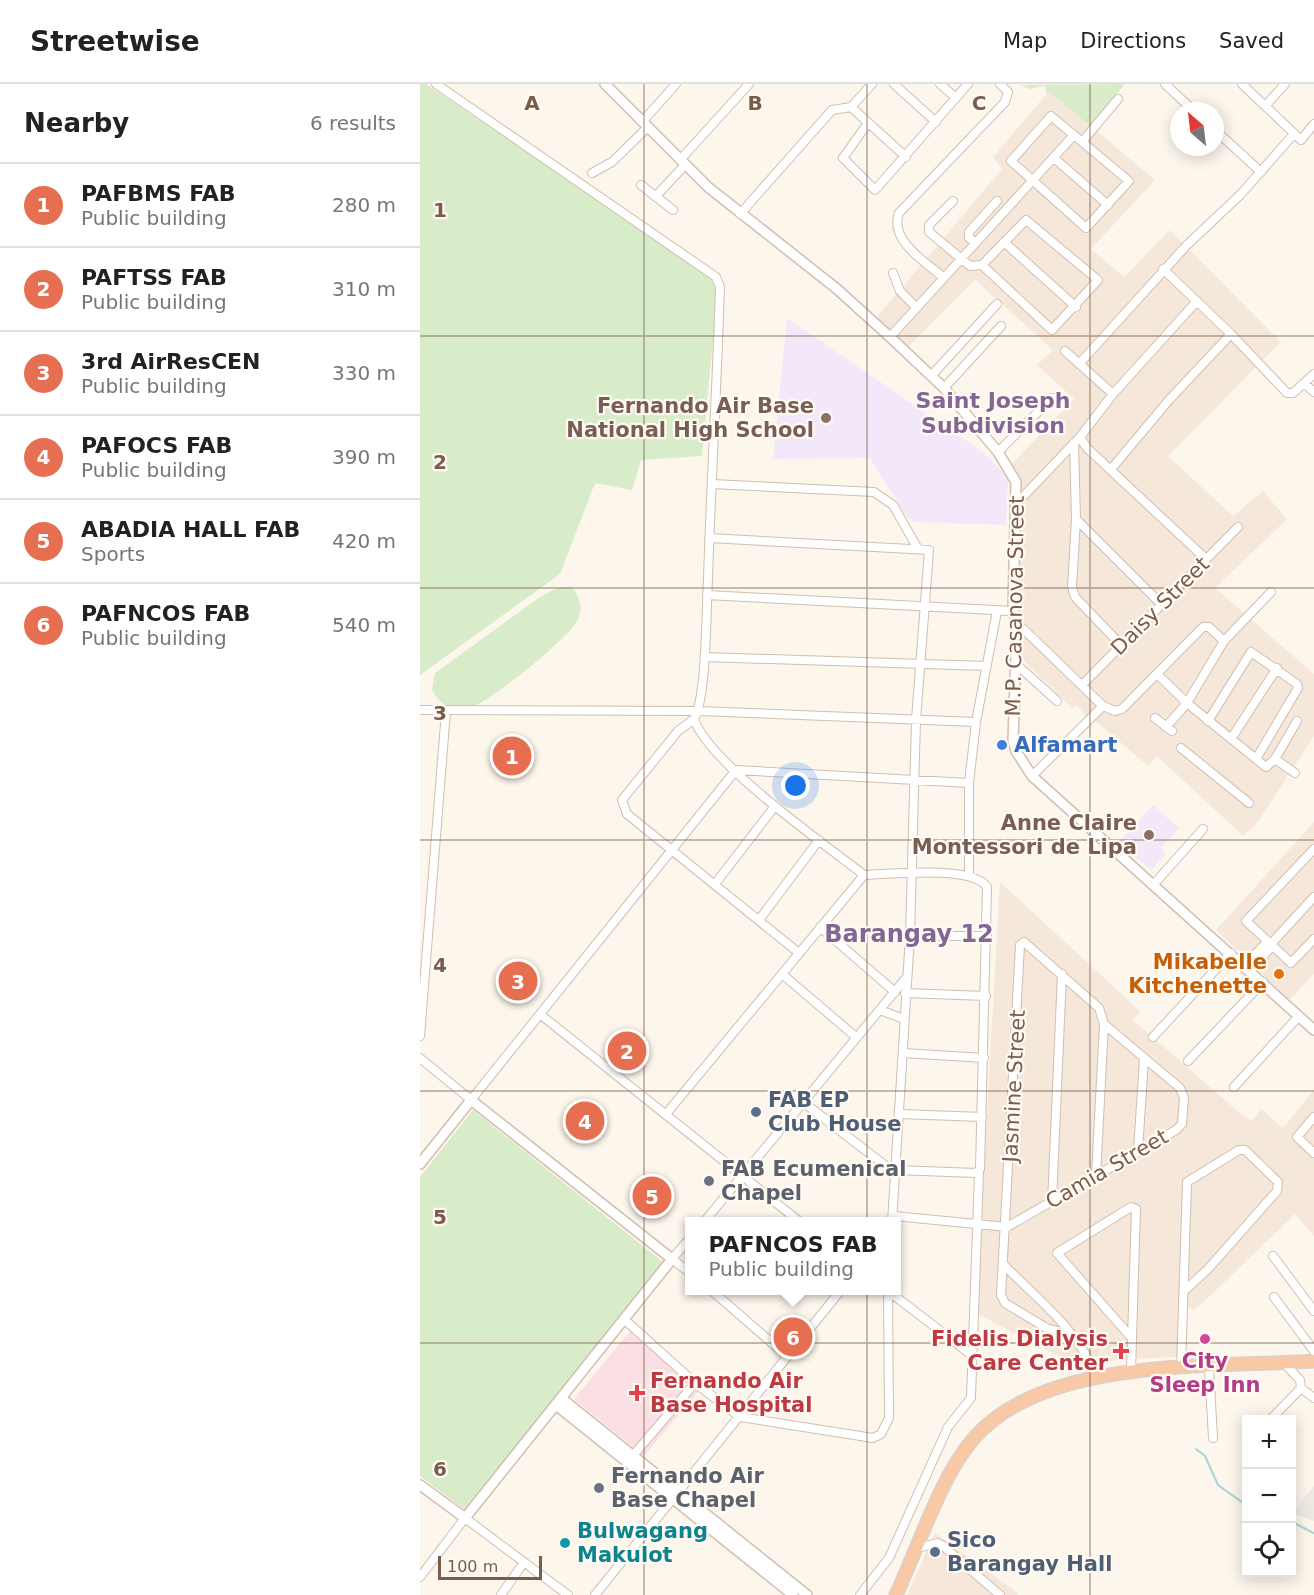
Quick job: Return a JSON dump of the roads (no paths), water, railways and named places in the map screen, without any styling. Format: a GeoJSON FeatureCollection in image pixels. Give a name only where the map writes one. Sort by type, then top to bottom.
{"type":"FeatureCollection","features":[{"type":"Feature","properties":{"kind":"highway"},"geometry":{"type":"LineString","coordinates":[[896,1595],[960,1460],[987,1425],[1022,1403],[1095,1376],[1131,1371],[1314,1361]]}},
{"type":"Feature","properties":{"kind":"street"},"geometry":{"type":"LineString","coordinates":[[436,84],[597,193],[716,278],[720,287],[713,484],[699,711],[694,719],[678,731],[622,800],[627,814],[799,953]]}},
{"type":"Feature","properties":{"kind":"street","name":"M.P. Casanova Street"},"geometry":{"type":"LineString","coordinates":[[605,84],[682,163],[740,214],[837,289],[890,337],[944,388],[998,452],[1016,482],[1013,611],[1017,623],[1013,741],[1032,776],[1314,1030]]}},
{"type":"Feature","properties":{"kind":"street"},"geometry":{"type":"LineString","coordinates":[[592,173],[612,162],[676,84]]}},
{"type":"Feature","properties":{"kind":"street"},"geometry":{"type":"LineString","coordinates":[[656,196],[749,84]]}},
{"type":"Feature","properties":{"kind":"street"},"geometry":{"type":"LineString","coordinates":[[740,214],[832,110],[851,106],[872,84]]}},
{"type":"Feature","properties":{"kind":"street"},"geometry":{"type":"LineString","coordinates":[[894,84],[936,122]]}},
{"type":"Feature","properties":{"kind":"street"},"geometry":{"type":"LineString","coordinates":[[940,84],[956,98]]}},
{"type":"Feature","properties":{"kind":"street"},"geometry":{"type":"LineString","coordinates":[[868,123],[843,158],[849,167],[875,190],[968,84]]}},
{"type":"Feature","properties":{"kind":"street"},"geometry":{"type":"LineString","coordinates":[[943,277],[905,244],[897,218],[899,213],[1005,102],[1008,92],[1000,84]]}},
{"type":"Feature","properties":{"kind":"street"},"geometry":{"type":"LineString","coordinates":[[1165,84],[1184,102]]}},
{"type":"Feature","properties":{"kind":"street"},"geometry":{"type":"LineString","coordinates":[[1242,84],[1293,135],[1301,140],[1314,124]]}},
{"type":"Feature","properties":{"kind":"street"},"geometry":{"type":"LineString","coordinates":[[1265,106],[1285,84]]}},
{"type":"Feature","properties":{"kind":"street"},"geometry":{"type":"LineString","coordinates":[[1082,142],[1118,99]]}},
{"type":"Feature","properties":{"kind":"street"},"geometry":{"type":"LineString","coordinates":[[851,106],[906,157]]}},
{"type":"Feature","properties":{"kind":"street"},"geometry":{"type":"LineString","coordinates":[[1051,116],[1082,142],[1129,181],[1086,228],[1011,161],[1051,116]]}},
{"type":"Feature","properties":{"kind":"street"},"geometry":{"type":"LineString","coordinates":[[890,337],[1074,135]]}},
{"type":"Feature","properties":{"kind":"street"},"geometry":{"type":"LineString","coordinates":[[1078,364],[1163,269],[1216,219],[1293,135]]}},
{"type":"Feature","properties":{"kind":"street"},"geometry":{"type":"LineString","coordinates":[[1224,138],[1261,172]]}},
{"type":"Feature","properties":{"kind":"street"},"geometry":{"type":"LineString","coordinates":[[1054,158],[1108,205]]}},
{"type":"Feature","properties":{"kind":"street"},"geometry":{"type":"LineString","coordinates":[[641,185],[673,210]]}},
{"type":"Feature","properties":{"kind":"street"},"geometry":{"type":"LineString","coordinates":[[953,201],[928,228],[929,232],[958,260],[973,268],[982,265],[1026,220],[1097,278],[1098,282],[1052,330],[982,265]]}},
{"type":"Feature","properties":{"kind":"street"},"geometry":{"type":"LineString","coordinates":[[975,242],[969,238],[969,231],[997,201]]}},
{"type":"Feature","properties":{"kind":"street"},"geometry":{"type":"LineString","coordinates":[[1004,242],[1076,306]]}},
{"type":"Feature","properties":{"kind":"street"},"geometry":{"type":"LineString","coordinates":[[1163,269],[1231,334],[1287,393],[1293,393],[1314,374]]}},
{"type":"Feature","properties":{"kind":"street"},"geometry":{"type":"LineString","coordinates":[[893,273],[900,291],[916,307]]}},
{"type":"Feature","properties":{"kind":"street"},"geometry":{"type":"LineString","coordinates":[[1016,504],[1077,440],[1113,394],[1197,301]]}},
{"type":"Feature","properties":{"kind":"street"},"geometry":{"type":"LineString","coordinates":[[931,376],[997,304]]}},
{"type":"Feature","properties":{"kind":"street"},"geometry":{"type":"LineString","coordinates":[[944,388],[1001,326]]}},
{"type":"Feature","properties":{"kind":"street"},"geometry":{"type":"LineString","coordinates":[[1112,468],[1169,400],[1231,334]]}},
{"type":"Feature","properties":{"kind":"street"},"geometry":{"type":"LineString","coordinates":[[1065,351],[1113,394]]}},
{"type":"Feature","properties":{"kind":"street"},"geometry":{"type":"LineString","coordinates":[[1304,383],[1314,392]]}},
{"type":"Feature","properties":{"kind":"street"},"geometry":{"type":"LineString","coordinates":[[998,452],[1052,398]]}},
{"type":"Feature","properties":{"kind":"street"},"geometry":{"type":"LineString","coordinates":[[1077,440],[1112,468],[1206,559]]}},
{"type":"Feature","properties":{"kind":"street"},"geometry":{"type":"LineString","coordinates":[[1077,440],[1072,587],[1075,597],[1122,645]]}},
{"type":"Feature","properties":{"kind":"street"},"geometry":{"type":"LineString","coordinates":[[713,484],[874,492],[893,505],[918,549]]}},
{"type":"Feature","properties":{"kind":"street"},"geometry":{"type":"LineString","coordinates":[[1076,519],[1161,604]]}},
{"type":"Feature","properties":{"kind":"street","name":"Daisy Street"},"geometry":{"type":"LineString","coordinates":[[1082,685],[1238,527]]}},
{"type":"Feature","properties":{"kind":"street"},"geometry":{"type":"LineString","coordinates":[[709,538],[929,550],[916,720],[910,936],[893,1217]]}},
{"type":"Feature","properties":{"kind":"street"},"geometry":{"type":"LineString","coordinates":[[1155,718],[1169,729],[1224,641],[1270,592]]}},
{"type":"Feature","properties":{"kind":"street"},"geometry":{"type":"LineString","coordinates":[[707,595],[1013,611]]}},
{"type":"Feature","properties":{"kind":"street"},"geometry":{"type":"LineString","coordinates":[[969,876],[969,783],[976,722],[997,611]]}},
{"type":"Feature","properties":{"kind":"street"},"geometry":{"type":"LineString","coordinates":[[1017,623],[1103,706],[1115,711],[1122,710],[1203,627],[1209,627],[1224,641]]}},
{"type":"Feature","properties":{"kind":"street"},"geometry":{"type":"LineString","coordinates":[[1208,721],[1251,652],[1277,668],[1298,686],[1256,759]]}},
{"type":"Feature","properties":{"kind":"street"},"geometry":{"type":"LineString","coordinates":[[704,657],[986,666]]}},
{"type":"Feature","properties":{"kind":"street"},"geometry":{"type":"LineString","coordinates":[[1015,663],[1057,701]]}},
{"type":"Feature","properties":{"kind":"street"},"geometry":{"type":"LineString","coordinates":[[1232,739],[1277,668]]}},
{"type":"Feature","properties":{"kind":"street"},"geometry":{"type":"LineString","coordinates":[[1156,674],[1208,721],[1266,767],[1275,759],[1297,721]]}},
{"type":"Feature","properties":{"kind":"street"},"geometry":{"type":"LineString","coordinates":[[1032,776],[1103,706]]}},
{"type":"Feature","properties":{"kind":"street"},"geometry":{"type":"LineString","coordinates":[[420,710],[699,711],[976,722]]}},
{"type":"Feature","properties":{"kind":"street"},"geometry":{"type":"LineString","coordinates":[[420,1036],[446,711]]}},
{"type":"Feature","properties":{"kind":"street"},"geometry":{"type":"LineString","coordinates":[[694,719],[704,740],[775,806],[864,875],[911,873],[969,876],[984,882],[987,887],[986,996],[972,1398],[948,1427],[888,1558],[860,1595]]}},
{"type":"Feature","properties":{"kind":"street"},"geometry":{"type":"LineString","coordinates":[[1181,748],[1249,802]]}},
{"type":"Feature","properties":{"kind":"street"},"geometry":{"type":"LineString","coordinates":[[1275,759],[1295,773]]}},
{"type":"Feature","properties":{"kind":"street"},"geometry":{"type":"LineString","coordinates":[[736,770],[969,783]]}},
{"type":"Feature","properties":{"kind":"street"},"geometry":{"type":"LineString","coordinates":[[420,1164],[736,770]]}},
{"type":"Feature","properties":{"kind":"street"},"geometry":{"type":"LineString","coordinates":[[715,884],[775,806]]}},
{"type":"Feature","properties":{"kind":"street"},"geometry":{"type":"LineString","coordinates":[[1154,884],[1203,830]]}},
{"type":"Feature","properties":{"kind":"street"},"geometry":{"type":"LineString","coordinates":[[759,920],[819,840]]}},
{"type":"Feature","properties":{"kind":"street"},"geometry":{"type":"LineString","coordinates":[[1314,849],[1246,921],[1291,963],[1314,939]]}},
{"type":"Feature","properties":{"kind":"street"},"geometry":{"type":"LineString","coordinates":[[666,1113],[864,875]]}},
{"type":"Feature","properties":{"kind":"street"},"geometry":{"type":"LineString","coordinates":[[1247,968],[1314,897]]}},
{"type":"Feature","properties":{"kind":"street"},"geometry":{"type":"LineString","coordinates":[[820,927],[895,992]]}},
{"type":"Feature","properties":{"kind":"street"},"geometry":{"type":"LineString","coordinates":[[910,936],[987,936]]}},
{"type":"Feature","properties":{"kind":"street","name":"Camia Street"},"geometry":{"type":"LineString","coordinates":[[1007,1227],[1176,1130],[1182,1124],[1184,1116],[1184,1098],[1180,1088],[1104,1024],[1098,1008],[1027,942],[1020,945]]}},
{"type":"Feature","properties":{"kind":"street","name":"Jasmine Street"},"geometry":{"type":"LineString","coordinates":[[1020,945],[1007,1227],[1001,1295],[1005,1303],[1048,1329],[1071,1334]]}},
{"type":"Feature","properties":{"kind":"street"},"geometry":{"type":"LineString","coordinates":[[1153,1037],[1231,953]]}},
{"type":"Feature","properties":{"kind":"street"},"geometry":{"type":"LineString","coordinates":[[782,974],[856,1037]]}},
{"type":"Feature","properties":{"kind":"street"},"geometry":{"type":"LineString","coordinates":[[1052,1201],[1062,974]]}},
{"type":"Feature","properties":{"kind":"street"},"geometry":{"type":"LineString","coordinates":[[707,1217],[906,978]]}},
{"type":"Feature","properties":{"kind":"street"},"geometry":{"type":"LineString","coordinates":[[1188,1061],[1263,982]]}},
{"type":"Feature","properties":{"kind":"street"},"geometry":{"type":"LineString","coordinates":[[905,993],[986,996]]}},
{"type":"Feature","properties":{"kind":"street"},"geometry":{"type":"LineString","coordinates":[[880,1010],[904,1019]]}},
{"type":"Feature","properties":{"kind":"street"},"geometry":{"type":"LineString","coordinates":[[541,1015],[795,1217]]}},
{"type":"Feature","properties":{"kind":"street"},"geometry":{"type":"LineString","coordinates":[[1234,1087],[1299,1016]]}},
{"type":"Feature","properties":{"kind":"street"},"geometry":{"type":"LineString","coordinates":[[1096,1175],[1104,1024]]}},
{"type":"Feature","properties":{"kind":"street"},"geometry":{"type":"LineString","coordinates":[[904,1053],[984,1058]]}},
{"type":"Feature","properties":{"kind":"street"},"geometry":{"type":"LineString","coordinates":[[420,1058],[685,1269]]}},
{"type":"Feature","properties":{"kind":"street"},"geometry":{"type":"LineString","coordinates":[[1138,1151],[1144,1058]]}},
{"type":"Feature","properties":{"kind":"street"},"geometry":{"type":"LineString","coordinates":[[803,1102],[896,1172],[979,1172]]}},
{"type":"Feature","properties":{"kind":"street"},"geometry":{"type":"LineString","coordinates":[[900,1114],[982,1117]]}},
{"type":"Feature","properties":{"kind":"street"},"geometry":{"type":"LineString","coordinates":[[1314,1117],[1297,1137],[1314,1154]]}},
{"type":"Feature","properties":{"kind":"street"},"geometry":{"type":"LineString","coordinates":[[1181,1369],[1187,1182],[1239,1150],[1245,1150],[1278,1182],[1277,1191],[1208,1269],[1184,1291]]}},
{"type":"Feature","properties":{"kind":"street"},"geometry":{"type":"LineString","coordinates":[[1130,1336],[1057,1252],[1131,1207],[1136,1209],[1130,1336],[1131,1371]]}},
{"type":"Feature","properties":{"kind":"street"},"geometry":{"type":"LineString","coordinates":[[901,1220],[1007,1227]]}},
{"type":"Feature","properties":{"kind":"street"},"geometry":{"type":"LineString","coordinates":[[420,1577],[685,1244]]}},
{"type":"Feature","properties":{"kind":"street"},"geometry":{"type":"LineString","coordinates":[[1273,1256],[1314,1311]]}},
{"type":"Feature","properties":{"kind":"street"},"geometry":{"type":"LineString","coordinates":[[1004,1265],[1071,1334],[1089,1359],[1095,1376]]}},
{"type":"Feature","properties":{"kind":"street"},"geometry":{"type":"LineString","coordinates":[[717,1295],[787,1356]]}},
{"type":"Feature","properties":{"kind":"street"},"geometry":{"type":"LineString","coordinates":[[595,1595],[837,1295]]}},
{"type":"Feature","properties":{"kind":"street"},"geometry":{"type":"LineString","coordinates":[[625,1320],[695,1383],[740,1417],[873,1438],[881,1434],[890,1418],[888,1295]]}},
{"type":"Feature","properties":{"kind":"street"},"geometry":{"type":"LineString","coordinates":[[893,1295],[973,1356]]}},
{"type":"Feature","properties":{"kind":"street"},"geometry":{"type":"LineString","coordinates":[[1274,1297],[1314,1351]]}},
{"type":"Feature","properties":{"kind":"street"},"geometry":{"type":"LineString","coordinates":[[1284,1363],[1300,1380],[1301,1388],[1314,1398]]}},
{"type":"Feature","properties":{"kind":"street"},"geometry":{"type":"LineString","coordinates":[[1209,1367],[1213,1438]]}},
{"type":"Feature","properties":{"kind":"street"},"geometry":{"type":"LineString","coordinates":[[630,1459],[695,1383]]}},
{"type":"Feature","properties":{"kind":"street"},"geometry":{"type":"LineString","coordinates":[[1274,1415],[1301,1388]]}},
{"type":"Feature","properties":{"kind":"street"},"geometry":{"type":"LineString","coordinates":[[559,1401],[756,1560],[807,1595]]}},
{"type":"Feature","properties":{"kind":"street"},"geometry":{"type":"LineString","coordinates":[[420,1485],[568,1595]]}},
{"type":"Feature","properties":{"kind":"street"},"geometry":{"type":"LineString","coordinates":[[917,1548],[935,1544],[943,1546],[1000,1595]]}},
{"type":"Feature","properties":{"kind":"street"},"geometry":{"type":"LineString","coordinates":[[756,1560],[793,1595]]}},
{"type":"Feature","properties":{"kind":"street"},"geometry":{"type":"LineString","coordinates":[[501,1595],[524,1562]]}},
{"type":"Feature","properties":{"kind":"waterway"},"geometry":{"type":"LineString","coordinates":[[1196,1449],[1205,1456],[1218,1485],[1242,1502]]}},
{"type":"Feature","properties":{"kind":"waterway"},"geometry":{"type":"LineString","coordinates":[[1294,1523],[1314,1533]]}},
{"type":"Feature","properties":{"kind":"place","name":"Fernando Air Base National High School"},"geometry":{"type":"Point","coordinates":[826,418]}},
{"type":"Feature","properties":{"kind":"place","name":"Alfamart"},"geometry":{"type":"Point","coordinates":[1002,745]}},
{"type":"Feature","properties":{"kind":"place","name":"PAFBMS FAB"},"geometry":{"type":"Point","coordinates":[512,756]}},
{"type":"Feature","properties":{"kind":"place","name":"Anne Claire Montessori de Lipa"},"geometry":{"type":"Point","coordinates":[1149,835]}},
{"type":"Feature","properties":{"kind":"place","name":"Mikabelle Kitchenette"},"geometry":{"type":"Point","coordinates":[1279,974]}},
{"type":"Feature","properties":{"kind":"place","name":"3rd AirResCEN"},"geometry":{"type":"Point","coordinates":[518,981]}},
{"type":"Feature","properties":{"kind":"place","name":"PAFTSS FAB"},"geometry":{"type":"Point","coordinates":[627,1051]}},
{"type":"Feature","properties":{"kind":"place","name":"FAB EP Club House"},"geometry":{"type":"Point","coordinates":[756,1112]}},
{"type":"Feature","properties":{"kind":"place","name":"PAFOCS FAB"},"geometry":{"type":"Point","coordinates":[585,1121]}},
{"type":"Feature","properties":{"kind":"place","name":"FAB Ecumenical Chapel"},"geometry":{"type":"Point","coordinates":[709,1181]}},
{"type":"Feature","properties":{"kind":"place","name":"ABADIA HALL FAB"},"geometry":{"type":"Point","coordinates":[652,1196]}},
{"type":"Feature","properties":{"kind":"place","name":"PAFNCOS FAB"},"geometry":{"type":"Point","coordinates":[793,1337]}},
{"type":"Feature","properties":{"kind":"place","name":"City Sleep Inn"},"geometry":{"type":"Point","coordinates":[1205,1339]}},
{"type":"Feature","properties":{"kind":"place","name":"Fidelis Dialysis Care Center"},"geometry":{"type":"Point","coordinates":[1121,1351]}},
{"type":"Feature","properties":{"kind":"place","name":"Fernando Air Base Hospital"},"geometry":{"type":"Point","coordinates":[637,1393]}},
{"type":"Feature","properties":{"kind":"place","name":"Fernando Air Base Chapel"},"geometry":{"type":"Point","coordinates":[599,1488]}},
{"type":"Feature","properties":{"kind":"place","name":"Bulwagang Makulot"},"geometry":{"type":"Point","coordinates":[565,1543]}},
{"type":"Feature","properties":{"kind":"place","name":"Sico Barangay Hall"},"geometry":{"type":"Point","coordinates":[935,1552]}},
{"type":"Feature","properties":{"kind":"district","name":"Saint Joseph Subdivision"},"geometry":{"type":"Point","coordinates":[993,412]}},
{"type":"Feature","properties":{"kind":"district","name":"Barangay 12"},"geometry":{"type":"Point","coordinates":[909,934]}}]}
